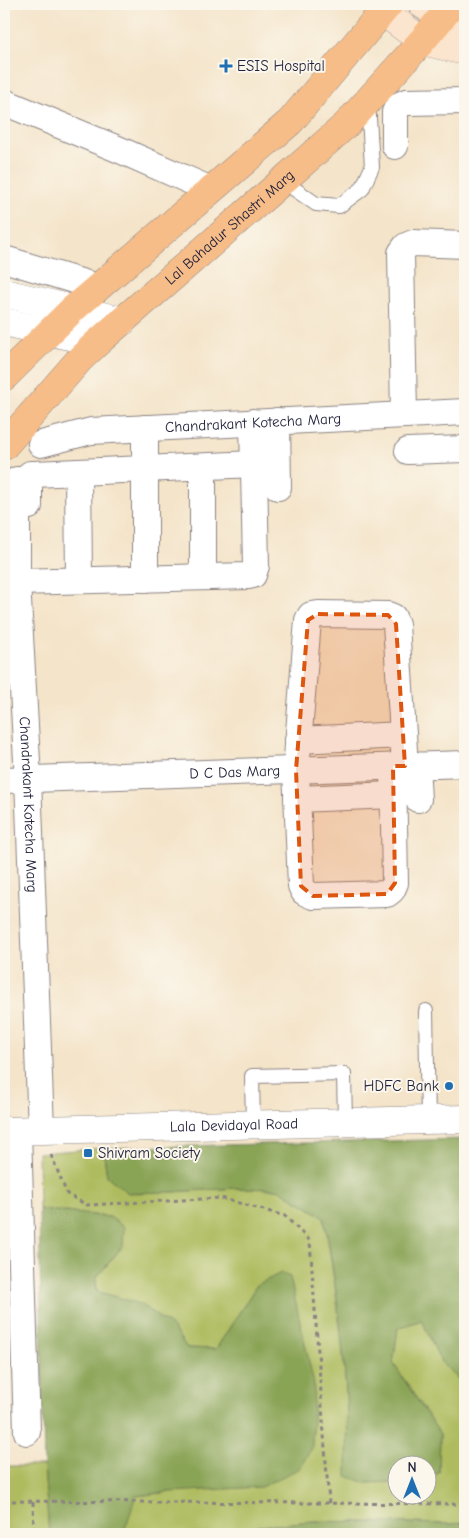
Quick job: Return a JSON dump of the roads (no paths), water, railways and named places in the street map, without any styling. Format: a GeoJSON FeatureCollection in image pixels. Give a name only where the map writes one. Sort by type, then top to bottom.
{"type":"FeatureCollection","features":[{"type":"Feature","properties":{"kind":"main road"},"geometry":{"type":"LineString","coordinates":[[4,377],[97,287],[290,122],[385,8],[422,41],[465,51]]}},
{"type":"Feature","properties":{"kind":"main road","name":"Lal Bahadur Shastri Marg"},"geometry":{"type":"LineString","coordinates":[[4,446],[80,359],[98,342],[348,124],[445,13]]}},
{"type":"Feature","properties":{"kind":"street"},"geometry":{"type":"LineString","coordinates":[[4,102],[211,190]]}},
{"type":"Feature","properties":{"kind":"street"},"geometry":{"type":"LineString","coordinates":[[395,146],[395,112],[401,103],[465,102]]}},
{"type":"Feature","properties":{"kind":"street"},"geometry":{"type":"LineString","coordinates":[[404,415],[401,253],[406,246],[413,243],[465,245]]}},
{"type":"Feature","properties":{"kind":"street"},"geometry":{"type":"LineString","coordinates":[[4,259],[97,287]]}},
{"type":"Feature","properties":{"kind":"street"},"geometry":{"type":"LineString","coordinates":[[4,293],[123,321]]}},
{"type":"Feature","properties":{"kind":"street"},"geometry":{"type":"LineString","coordinates":[[4,322],[98,342]]}},
{"type":"Feature","properties":{"kind":"street","name":"Chandrakant Kotecha Marg"},"geometry":{"type":"LineString","coordinates":[[42,444],[92,431],[139,428],[269,426],[344,429],[404,415],[465,412]]}},
{"type":"Feature","properties":{"kind":"street"},"geometry":{"type":"LineString","coordinates":[[254,464],[30,474],[24,582],[253,575],[255,571],[254,464],[269,426]]}},
{"type":"Feature","properties":{"kind":"street"},"geometry":{"type":"LineString","coordinates":[[269,426],[278,487]]}},
{"type":"Feature","properties":{"kind":"street"},"geometry":{"type":"LineString","coordinates":[[139,428],[139,579]]}},
{"type":"Feature","properties":{"kind":"street"},"geometry":{"type":"LineString","coordinates":[[408,451],[465,449]]}},
{"type":"Feature","properties":{"kind":"street"},"geometry":{"type":"LineString","coordinates":[[203,466],[203,577]]}},
{"type":"Feature","properties":{"kind":"street"},"geometry":{"type":"LineString","coordinates":[[78,472],[79,580]]}},
{"type":"Feature","properties":{"kind":"street","name":"Chandrakant Kotecha Marg"},"geometry":{"type":"LineString","coordinates":[[17,480],[24,582],[12,653],[16,780],[27,1432]]}},
{"type":"Feature","properties":{"kind":"street"},"geometry":{"type":"LineString","coordinates":[[311,615],[388,615],[393,617],[396,624],[406,797],[395,883],[392,890],[387,894],[313,896],[304,892],[301,886],[297,799],[298,740],[308,620],[311,615]]}},
{"type":"Feature","properties":{"kind":"street"},"geometry":{"type":"LineString","coordinates":[[298,740],[403,735]]}},
{"type":"Feature","properties":{"kind":"street","name":"D C Das Marg"},"geometry":{"type":"LineString","coordinates":[[16,780],[465,764]]}},
{"type":"Feature","properties":{"kind":"street"},"geometry":{"type":"LineString","coordinates":[[297,799],[406,797]]}},
{"type":"Feature","properties":{"kind":"street","name":"Lala Devidayal Road"},"geometry":{"type":"LineString","coordinates":[[21,1131],[465,1120]]}},
{"type":"Feature","properties":{"kind":"lane"},"geometry":{"type":"LineString","coordinates":[[283,181],[316,204],[339,206],[362,189],[372,167],[368,100]]}},
{"type":"Feature","properties":{"kind":"lane"},"geometry":{"type":"LineString","coordinates":[[426,1011],[428,1120]]}},
{"type":"Feature","properties":{"kind":"lane"},"geometry":{"type":"LineString","coordinates":[[253,1125],[252,1076],[344,1074],[345,1122]]}},
{"type":"Feature","properties":{"kind":"place","name":"ESIS Hospital"},"geometry":{"type":"Point","coordinates":[226,66]}},
{"type":"Feature","properties":{"kind":"place","name":"HDFC Bank"},"geometry":{"type":"Point","coordinates":[449,1086]}},
{"type":"Feature","properties":{"kind":"place","name":"Shivram Society"},"geometry":{"type":"Point","coordinates":[88,1153]}}]}
